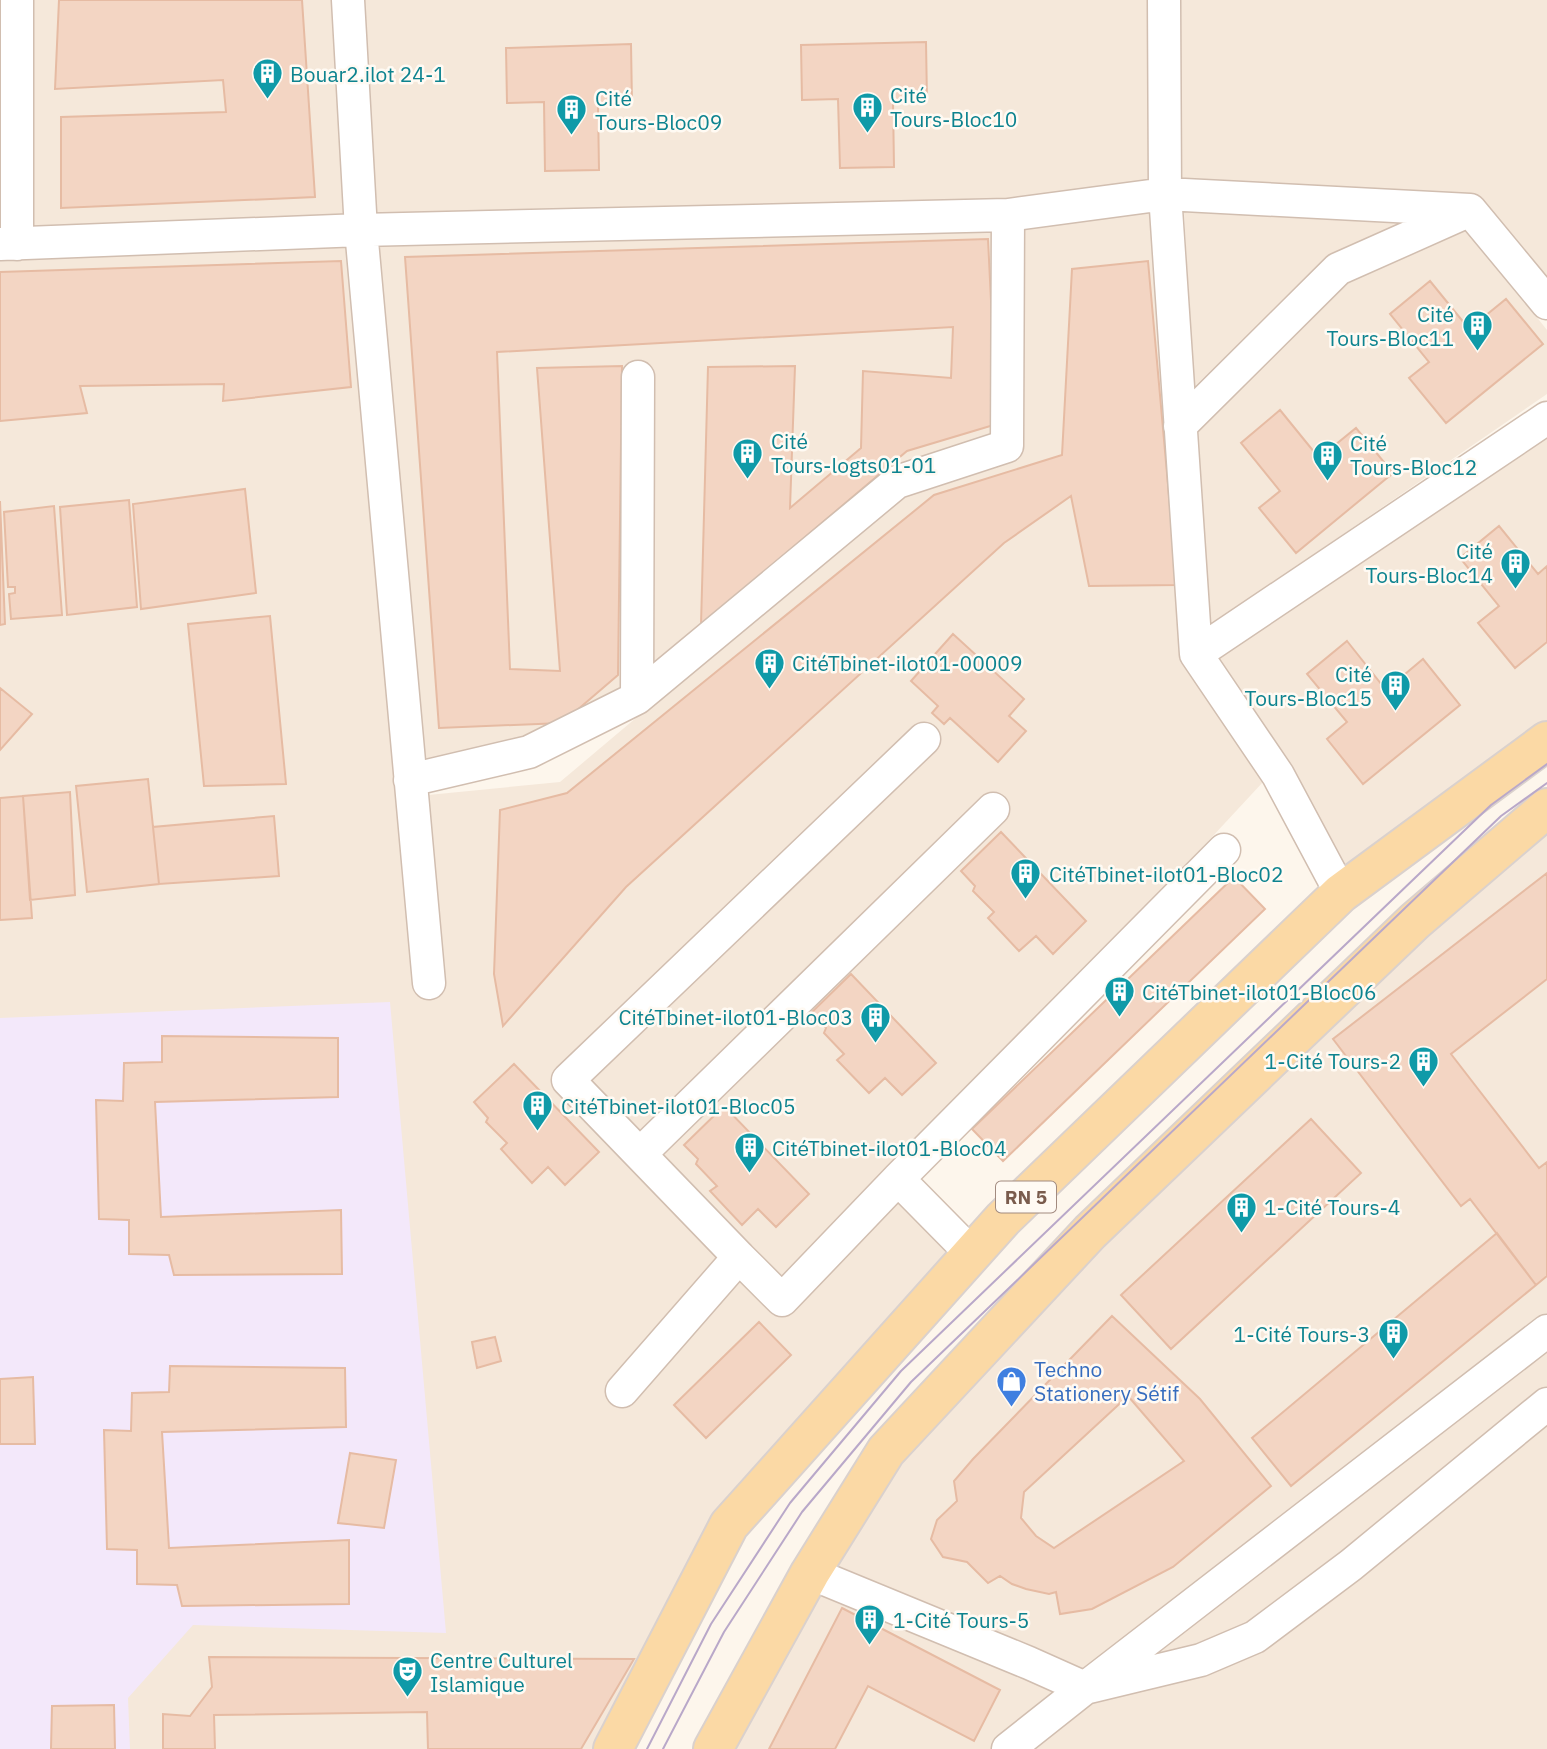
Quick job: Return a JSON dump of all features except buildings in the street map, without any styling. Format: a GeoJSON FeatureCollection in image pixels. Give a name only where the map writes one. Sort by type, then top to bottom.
{"type":"FeatureCollection","features":[{"type":"Feature","properties":{"kind":"main road","name":"RN 5"},"geometry":{"type":"LineString","coordinates":[[613,1749],[729,1525],[1003,1219],[1341,893],[1547,741]]}},
{"type":"Feature","properties":{"kind":"main road"},"geometry":{"type":"LineString","coordinates":[[713,1749],[810,1573],[886,1451],[1090,1232],[1415,921],[1547,808]]}},
{"type":"Feature","properties":{"kind":"street"},"geometry":{"type":"LineString","coordinates":[[17,0],[8,244],[361,230],[1008,215],[1165,194],[1471,210],[1547,303]]}},
{"type":"Feature","properties":{"kind":"street"},"geometry":{"type":"LineString","coordinates":[[348,0],[361,230],[429,983]]}},
{"type":"Feature","properties":{"kind":"street"},"geometry":{"type":"LineString","coordinates":[[1164,0],[1165,194],[1196,654],[1278,775],[1341,893]]}},
{"type":"Feature","properties":{"kind":"street"},"geometry":{"type":"LineString","coordinates":[[1180,426],[1338,270],[1471,210]]}},
{"type":"Feature","properties":{"kind":"street"},"geometry":{"type":"LineString","coordinates":[[410,780],[528,752],[637,698],[897,482],[1007,446],[1008,215]]}},
{"type":"Feature","properties":{"kind":"street"},"geometry":{"type":"LineString","coordinates":[[637,698],[638,377]]}},
{"type":"Feature","properties":{"kind":"street"},"geometry":{"type":"LineString","coordinates":[[1196,654],[1547,418]]}},
{"type":"Feature","properties":{"kind":"street"},"geometry":{"type":"LineString","coordinates":[[924,739],[568,1080],[782,1300],[1224,850]]}},
{"type":"Feature","properties":{"kind":"street"},"geometry":{"type":"LineString","coordinates":[[640,1154],[993,809]]}},
{"type":"Feature","properties":{"kind":"street"},"geometry":{"type":"LineString","coordinates":[[898,1179],[972,1254]]}},
{"type":"Feature","properties":{"kind":"street"},"geometry":{"type":"LineString","coordinates":[[622,1391],[739,1257]]}},
{"type":"Feature","properties":{"kind":"street"},"geometry":{"type":"LineString","coordinates":[[1008,1749],[1547,1331]]}},
{"type":"Feature","properties":{"kind":"street"},"geometry":{"type":"LineString","coordinates":[[810,1573],[1086,1688],[1201,1660],[1255,1637],[1351,1565],[1547,1404]]}},
{"type":"Feature","properties":{"kind":"shaded area"},"geometry":{"type":"Polygon","coordinates":[[[0,0],[7,0],[6,235],[0,235],[0,0]]]}},
{"type":"Feature","properties":{"kind":"shaded area","name":"Bouar2.ilot 24-1"},"geometry":{"type":"Polygon","coordinates":[[[27,0],[337,0],[350,220],[27,232],[27,0]]]}},
{"type":"Feature","properties":{"kind":"shaded area"},"geometry":{"type":"Polygon","coordinates":[[[358,0],[1153,0],[1155,185],[1007,205],[370,220],[358,0]]]}},
{"type":"Feature","properties":{"kind":"shaded area"},"geometry":{"type":"Polygon","coordinates":[[[1174,0],[1547,0],[1547,286],[1475,199],[1175,183],[1174,0]]]}},
{"type":"Feature","properties":{"kind":"shaded area"},"geometry":{"type":"Polygon","coordinates":[[[1156,206],[1181,660],[1263,782],[781,1283],[659,1157],[1007,809],[1002,797],[990,793],[979,800],[640,1131],[592,1081],[936,749],[941,736],[931,725],[916,726],[552,1075],[555,1090],[724,1254],[774,1307],[897,1196],[951,1251],[838,1379],[594,1749],[0,1749],[0,255],[351,241],[442,989],[428,795],[560,782],[904,492],[1011,455],[1018,224],[1156,206]]]}},
{"type":"Feature","properties":{"kind":"shaded area"},"geometry":{"type":"Polygon","coordinates":[[[1184,212],[1406,223],[1328,257],[1194,387],[1184,212]]]}},
{"type":"Feature","properties":{"kind":"shaded area","name":"Cité Tours-logts01-01"},"geometry":{"type":"Polygon","coordinates":[[[998,226],[996,438],[892,472],[814,530],[548,754],[421,766],[372,241],[998,226]]]}},
{"type":"Feature","properties":{"kind":"shaded area"},"geometry":{"type":"Polygon","coordinates":[[[1466,229],[1547,330],[1547,394],[1211,625],[1196,433],[1348,282],[1466,229]]]}},
{"type":"Feature","properties":{"kind":"shaded area"},"geometry":{"type":"Polygon","coordinates":[[[1547,431],[1547,721],[1342,872],[1210,657],[1547,431]]]}},
{"type":"Feature","properties":{"kind":"shaded area"},"geometry":{"type":"Polygon","coordinates":[[[1547,830],[1547,1749],[729,1749],[897,1464],[1111,1234],[1425,935],[1547,830]]]}},
{"type":"Feature","properties":{"kind":"shaded area"},"geometry":{"type":"Polygon","coordinates":[[[390,1002],[446,1633],[193,1625],[128,1698],[130,1749],[0,1749],[0,1018],[390,1002]]]}},
{"type":"Feature","properties":{"kind":"tram line"},"geometry":{"type":"LineString","coordinates":[[647,1749],[711,1624],[790,1503],[901,1371],[1491,805],[1547,764]]}},
{"type":"Feature","properties":{"kind":"tram line"},"geometry":{"type":"LineString","coordinates":[[663,1749],[724,1632],[802,1512],[911,1382],[1501,816],[1547,783]]}},
{"type":"Feature","properties":{"kind":"place","name":"Bouar2.ilot 24-1"},"geometry":{"type":"Point","coordinates":[267,101]}},
{"type":"Feature","properties":{"kind":"place","name":"Cité Tours-Bloc10"},"geometry":{"type":"Point","coordinates":[867,134]}},
{"type":"Feature","properties":{"kind":"place","name":"Cité Tours-Bloc09"},"geometry":{"type":"Point","coordinates":[572,137]}},
{"type":"Feature","properties":{"kind":"place","name":"Cité Tours-Bloc11"},"geometry":{"type":"Point","coordinates":[1477,353]}},
{"type":"Feature","properties":{"kind":"place","name":"Cité Tours-logts01-01"},"geometry":{"type":"Point","coordinates":[748,480]}},
{"type":"Feature","properties":{"kind":"place","name":"Cité Tours-Bloc12"},"geometry":{"type":"Point","coordinates":[1327,482]}},
{"type":"Feature","properties":{"kind":"place","name":"Cité Tours-Bloc14"},"geometry":{"type":"Point","coordinates":[1516,590]}},
{"type":"Feature","properties":{"kind":"place","name":"CitéTbinet-ilot01-00009"},"geometry":{"type":"Point","coordinates":[769,690]}},
{"type":"Feature","properties":{"kind":"place","name":"Cité Tours-Bloc15"},"geometry":{"type":"Point","coordinates":[1395,713]}},
{"type":"Feature","properties":{"kind":"place","name":"CitéTbinet-ilot01-Bloc02"},"geometry":{"type":"Point","coordinates":[1026,901]}},
{"type":"Feature","properties":{"kind":"place","name":"CitéTbinet-ilot01-Bloc06"},"geometry":{"type":"Point","coordinates":[1119,1019]}},
{"type":"Feature","properties":{"kind":"place","name":"CitéTbinet-ilot01-Bloc03"},"geometry":{"type":"Point","coordinates":[876,1044]}},
{"type":"Feature","properties":{"kind":"place","name":"1-Cité Tours-2"},"geometry":{"type":"Point","coordinates":[1424,1088]}},
{"type":"Feature","properties":{"kind":"place","name":"CitéTbinet-ilot01-Bloc05"},"geometry":{"type":"Point","coordinates":[538,1133]}},
{"type":"Feature","properties":{"kind":"place","name":"CitéTbinet-ilot01-Bloc04"},"geometry":{"type":"Point","coordinates":[749,1175]}},
{"type":"Feature","properties":{"kind":"place","name":"1-Cité Tours-4"},"geometry":{"type":"Point","coordinates":[1241,1234]}},
{"type":"Feature","properties":{"kind":"place","name":"1-Cité Tours-3"},"geometry":{"type":"Point","coordinates":[1393,1361]}},
{"type":"Feature","properties":{"kind":"place","name":"Techno Stationery Sétif"},"geometry":{"type":"Point","coordinates":[1011,1408]}},
{"type":"Feature","properties":{"kind":"place","name":"1-Cité Tours-5"},"geometry":{"type":"Point","coordinates":[870,1647]}},
{"type":"Feature","properties":{"kind":"place","name":"Centre Culturel Islamique"},"geometry":{"type":"Point","coordinates":[407,1699]}}]}
